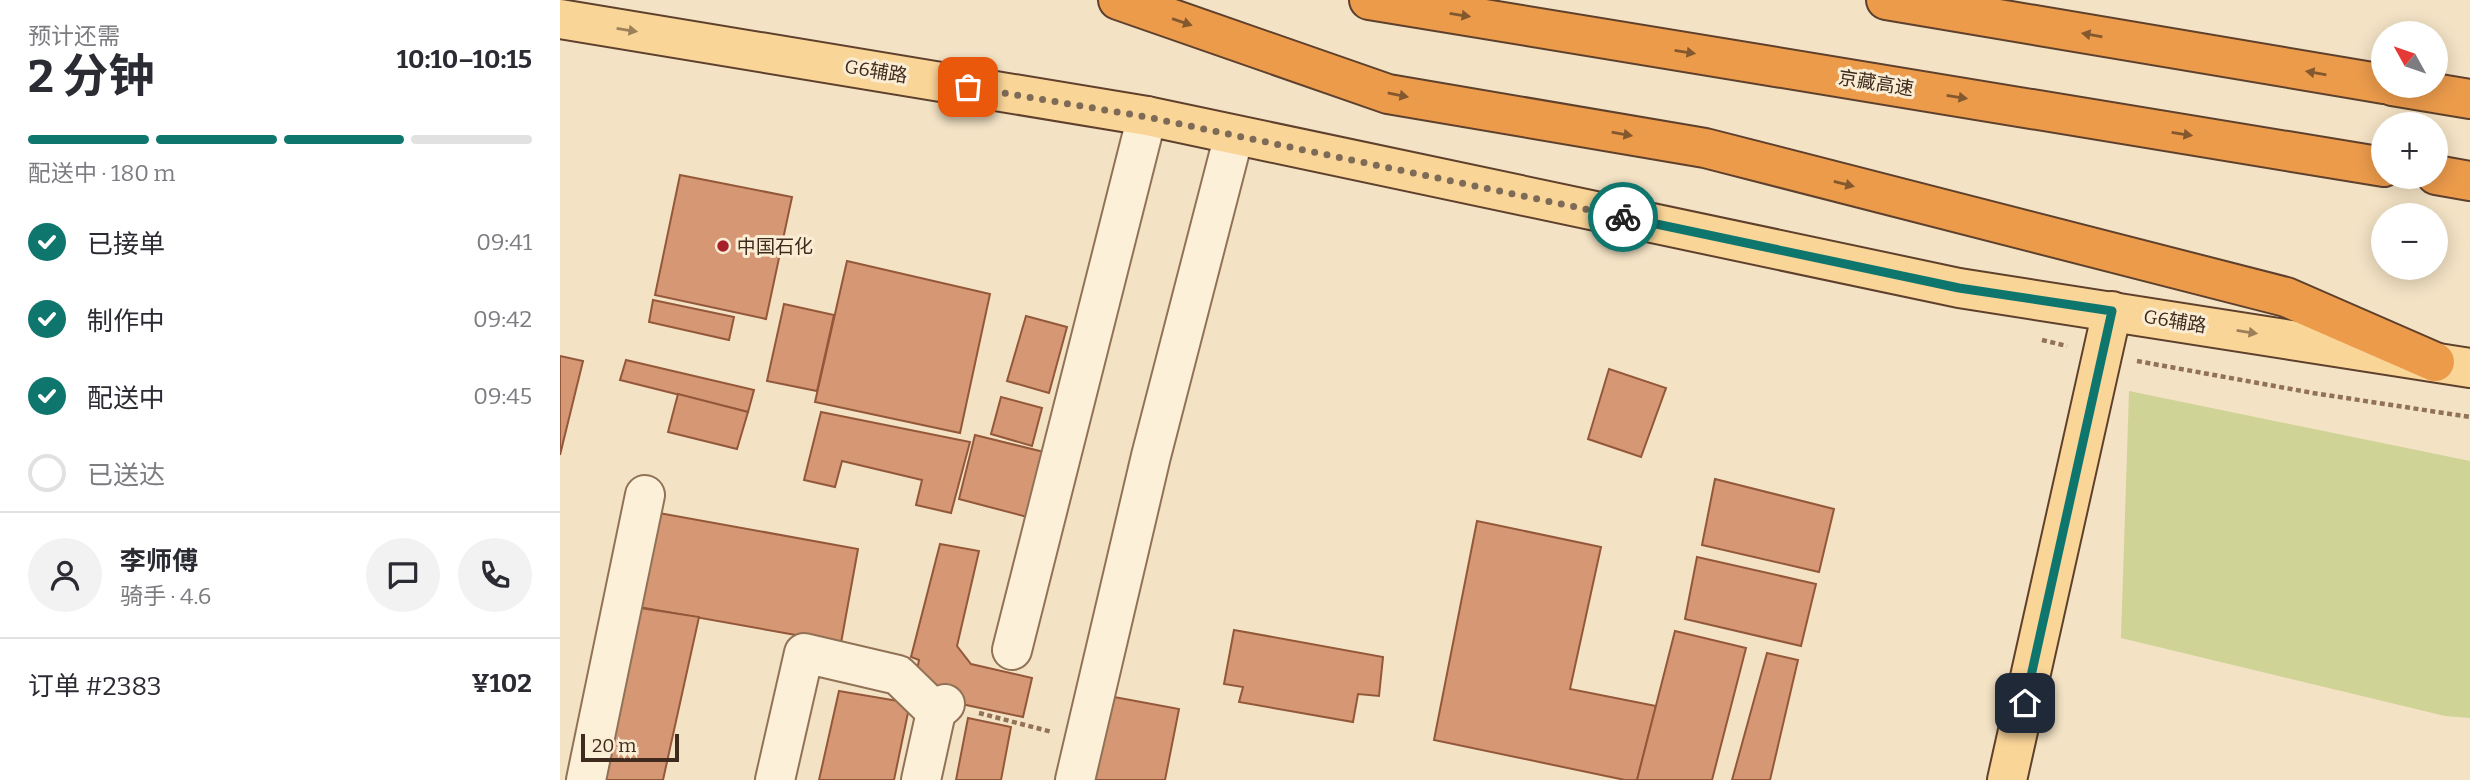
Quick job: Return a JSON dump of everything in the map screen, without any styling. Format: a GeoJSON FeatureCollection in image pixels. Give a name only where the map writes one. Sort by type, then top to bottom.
{"type":"FeatureCollection","features":[{"type":"Feature","properties":{"kind":"highway"},"geometry":{"type":"LineString","coordinates":[[1118,0],[1388,94],[1705,148],[2286,297],[2453,365]]}},
{"type":"Feature","properties":{"kind":"highway","name":"京藏高速"},"geometry":{"type":"LineString","coordinates":[[1368,0],[2371,165]]}},
{"type":"Feature","properties":{"kind":"highway"},"geometry":{"type":"LineString","coordinates":[[1886,0],[2371,82]]}},
{"type":"Feature","properties":{"kind":"highway"},"geometry":{"type":"LineString","coordinates":[[2448,95],[2470,99]]}},
{"type":"Feature","properties":{"kind":"highway"},"geometry":{"type":"LineString","coordinates":[[2448,177],[2470,181]]}},
{"type":"Feature","properties":{"kind":"main road","name":"G6辅路"},"geometry":{"type":"LineString","coordinates":[[560,19],[1147,117],[1959,288],[2453,365]]}},
{"type":"Feature","properties":{"kind":"main road"},"geometry":{"type":"LineString","coordinates":[[2007,780],[2112,311]]}},
{"type":"Feature","properties":{"kind":"street"},"geometry":{"type":"LineString","coordinates":[[1012,650],[1147,117]]}},
{"type":"Feature","properties":{"kind":"street"},"geometry":{"type":"LineString","coordinates":[[1075,780],[1151,456],[1234,135]]}},
{"type":"Feature","properties":{"kind":"street"},"geometry":{"type":"LineString","coordinates":[[586,780],[645,495]]}},
{"type":"Feature","properties":{"kind":"street"},"geometry":{"type":"LineString","coordinates":[[775,780],[804,653],[898,675],[940,708],[921,780]]}},
{"type":"Feature","properties":{"kind":"path"},"geometry":{"type":"LineString","coordinates":[[940,708],[1084,740]]}},
{"type":"Feature","properties":{"kind":"green space"},"geometry":{"type":"Polygon","coordinates":[[[2129,391],[2470,461],[2470,718],[2445,716],[2121,638],[2129,391]]]}},
{"type":"Feature","properties":{"kind":"building","name":"中国石化"},"geometry":{"type":"Polygon","coordinates":[[[680,175],[792,197],[766,319],[655,295],[680,175]]]}},
{"type":"Feature","properties":{"kind":"building"},"geometry":{"type":"Polygon","coordinates":[[[847,261],[990,294],[960,433],[815,402],[847,261]]]}},
{"type":"Feature","properties":{"kind":"building"},"geometry":{"type":"Polygon","coordinates":[[[653,300],[734,317],[729,340],[649,322],[653,300]]]}},
{"type":"Feature","properties":{"kind":"building"},"geometry":{"type":"Polygon","coordinates":[[[784,304],[834,315],[817,391],[767,381],[784,304]]]}},
{"type":"Feature","properties":{"kind":"building"},"geometry":{"type":"Polygon","coordinates":[[[1026,316],[1067,327],[1049,393],[1007,381],[1026,316]]]}},
{"type":"Feature","properties":{"kind":"building"},"geometry":{"type":"Polygon","coordinates":[[[560,356],[583,361],[560,455],[560,356]]]}},
{"type":"Feature","properties":{"kind":"building"},"geometry":{"type":"Polygon","coordinates":[[[626,360],[754,390],[748,412],[620,380],[626,360]]]}},
{"type":"Feature","properties":{"kind":"building"},"geometry":{"type":"Polygon","coordinates":[[[1609,369],[1666,388],[1641,457],[1588,439],[1609,369]]]}},
{"type":"Feature","properties":{"kind":"building"},"geometry":{"type":"Polygon","coordinates":[[[678,394],[748,412],[737,449],[668,432],[678,394]]]}},
{"type":"Feature","properties":{"kind":"building"},"geometry":{"type":"Polygon","coordinates":[[[1001,397],[1042,408],[1032,446],[991,434],[1001,397]]]}},
{"type":"Feature","properties":{"kind":"building"},"geometry":{"type":"Polygon","coordinates":[[[821,412],[970,442],[951,513],[916,505],[922,480],[842,461],[835,487],[804,480],[821,412]]]}},
{"type":"Feature","properties":{"kind":"building"},"geometry":{"type":"Polygon","coordinates":[[[975,435],[1048,453],[1031,518],[959,499],[975,435]]]}},
{"type":"Feature","properties":{"kind":"building"},"geometry":{"type":"Polygon","coordinates":[[[1715,479],[1834,509],[1819,572],[1702,545],[1715,479]]]}},
{"type":"Feature","properties":{"kind":"building"},"geometry":{"type":"Polygon","coordinates":[[[659,513],[858,549],[841,643],[639,607],[659,513]]]}},
{"type":"Feature","properties":{"kind":"building"},"geometry":{"type":"Polygon","coordinates":[[[1477,521],[1601,547],[1570,689],[1656,706],[1637,780],[1625,780],[1434,740],[1477,521]]]}},
{"type":"Feature","properties":{"kind":"building"},"geometry":{"type":"Polygon","coordinates":[[[940,544],[979,551],[957,646],[971,664],[1032,678],[1023,717],[933,698],[917,670],[919,660],[911,657],[940,544]]]}},
{"type":"Feature","properties":{"kind":"building"},"geometry":{"type":"Polygon","coordinates":[[[1697,557],[1816,584],[1801,646],[1685,619],[1697,557]]]}},
{"type":"Feature","properties":{"kind":"building"},"geometry":{"type":"Polygon","coordinates":[[[634,607],[699,617],[663,780],[595,780],[634,607]]]}},
{"type":"Feature","properties":{"kind":"building"},"geometry":{"type":"Polygon","coordinates":[[[1234,630],[1383,657],[1379,696],[1358,694],[1353,722],[1239,702],[1243,687],[1224,684],[1234,630]]]}},
{"type":"Feature","properties":{"kind":"building"},"geometry":{"type":"Polygon","coordinates":[[[1675,631],[1746,648],[1712,780],[1637,780],[1675,631]]]}},
{"type":"Feature","properties":{"kind":"building"},"geometry":{"type":"Polygon","coordinates":[[[1767,653],[1798,660],[1770,780],[1732,780],[1767,653]]]}},
{"type":"Feature","properties":{"kind":"building"},"geometry":{"type":"Polygon","coordinates":[[[839,691],[910,703],[894,780],[819,780],[839,691]]]}},
{"type":"Feature","properties":{"kind":"building"},"geometry":{"type":"Polygon","coordinates":[[[1098,694],[1179,709],[1165,780],[1082,780],[1098,694]]]}},
{"type":"Feature","properties":{"kind":"building"},"geometry":{"type":"Polygon","coordinates":[[[968,718],[1011,727],[1001,780],[956,780],[968,718]]]}},
{"type":"Feature","properties":{"kind":"way so far"},"geometry":{"type":"LineString","coordinates":[[968,87],[1147,117],[1623,217]]}},
{"type":"Feature","properties":{"kind":"place","name":"中国石化"},"geometry":{"type":"Point","coordinates":[723,246]}},
{"type":"Feature","properties":{"kind":"route"},"geometry":{"type":"LineString","coordinates":[[1623,217],[1959,288],[2112,311],[2025,703]]}}]}
